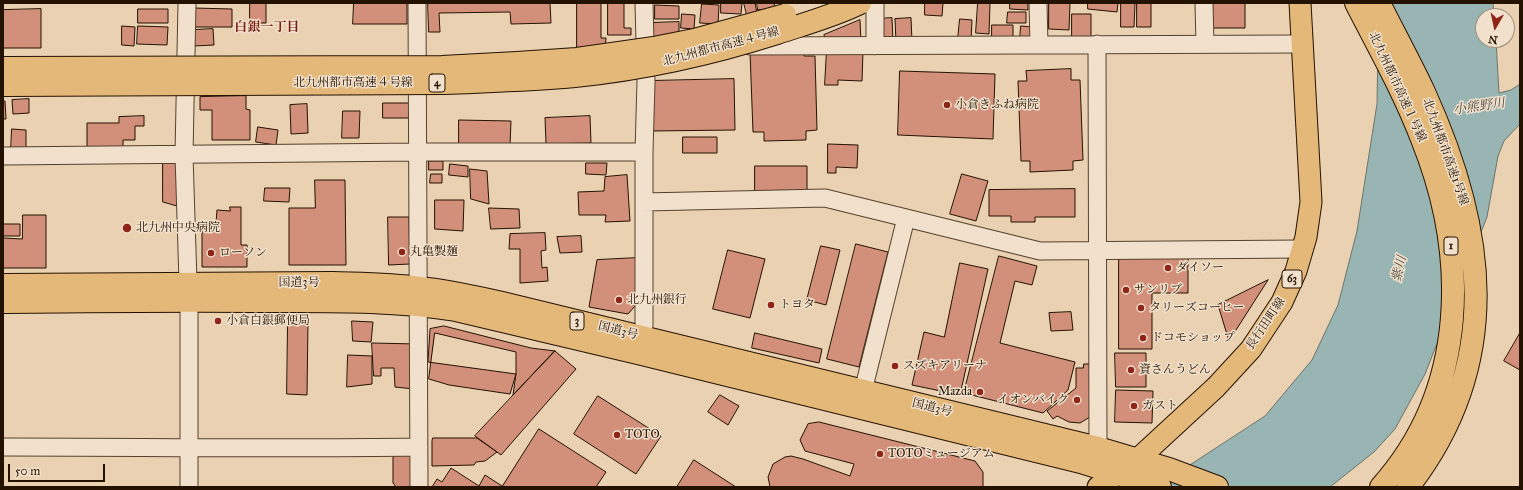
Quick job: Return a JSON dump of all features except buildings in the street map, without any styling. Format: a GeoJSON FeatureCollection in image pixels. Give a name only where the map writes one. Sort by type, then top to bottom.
{"type":"FeatureCollection","features":[{"type":"Feature","properties":{"kind":"highway","name":"北九州都市高速４号線"},"geometry":{"type":"LineString","coordinates":[[3,68],[442,67],[577,59],[694,40],[793,13],[818,3]]}},
{"type":"Feature","properties":{"kind":"highway","name":"北九州都市高速４号線"},"geometry":{"type":"LineString","coordinates":[[3,85],[445,83],[577,76],[657,64],[697,56],[797,27],[860,3]]}},
{"type":"Feature","properties":{"kind":"highway","name":"北九州都市高速1号線"},"geometry":{"type":"LineString","coordinates":[[1379,3],[1424,93],[1457,178],[1466,210],[1476,270],[1476,308],[1473,342],[1466,371],[1443,433],[1425,466],[1408,487]]}},
{"type":"Feature","properties":{"kind":"highway"},"geometry":{"type":"LineString","coordinates":[[1385,3],[1406,46],[1424,93]]}},
{"type":"Feature","properties":{"kind":"highway","name":"北九州都市高速１号線"},"geometry":{"type":"LineString","coordinates":[[1357,4],[1405,98],[1423,140],[1445,214],[1451,244],[1454,272],[1454,306],[1450,337],[1445,365],[1436,394],[1423,426],[1406,455],[1380,487]]}},
{"type":"Feature","properties":{"kind":"highway","name":"国道3号"},"geometry":{"type":"LineString","coordinates":[[3,302],[341,283],[379,284],[419,296],[502,303],[640,345],[1118,473],[1217,487]]}},
{"type":"Feature","properties":{"kind":"highway","name":"国道3号"},"geometry":{"type":"LineString","coordinates":[[3,285],[188,292]]}},
{"type":"Feature","properties":{"kind":"highway","name":"国道3号"},"geometry":{"type":"LineString","coordinates":[[640,345],[863,391],[1098,448],[1138,459],[1159,479]]}},
{"type":"Feature","properties":{"kind":"main road","name":"長行田町線"},"geometry":{"type":"LineString","coordinates":[[1098,487],[1138,459],[1216,387],[1251,349],[1282,302],[1296,271],[1306,237],[1311,202],[1300,3]]}},
{"type":"Feature","properties":{"kind":"street"},"geometry":{"type":"LineString","coordinates":[[187,3],[184,155],[188,292],[189,487]]}},
{"type":"Feature","properties":{"kind":"street"},"geometry":{"type":"LineString","coordinates":[[417,3],[419,487]]}},
{"type":"Feature","properties":{"kind":"street"},"geometry":{"type":"LineString","coordinates":[[640,345],[644,326],[644,152],[646,82],[644,3]]}},
{"type":"Feature","properties":{"kind":"street"},"geometry":{"type":"LineString","coordinates":[[875,3],[875,46]]}},
{"type":"Feature","properties":{"kind":"street"},"geometry":{"type":"LineString","coordinates":[[1038,3],[1039,44]]}},
{"type":"Feature","properties":{"kind":"street"},"geometry":{"type":"LineString","coordinates":[[1204,3],[1205,44]]}},
{"type":"Feature","properties":{"kind":"street"},"geometry":{"type":"LineString","coordinates":[[644,45],[875,46],[1039,44],[1302,44]]}},
{"type":"Feature","properties":{"kind":"street"},"geometry":{"type":"LineString","coordinates":[[1097,44],[1098,448]]}},
{"type":"Feature","properties":{"kind":"street"},"geometry":{"type":"LineString","coordinates":[[3,156],[418,152],[644,152]]}},
{"type":"Feature","properties":{"kind":"street"},"geometry":{"type":"LineString","coordinates":[[644,202],[824,198],[1040,251],[1302,248]]}},
{"type":"Feature","properties":{"kind":"street"},"geometry":{"type":"LineString","coordinates":[[863,391],[906,218]]}},
{"type":"Feature","properties":{"kind":"street"},"geometry":{"type":"LineString","coordinates":[[3,447],[419,447]]}},
{"type":"Feature","properties":{"kind":"water"},"geometry":{"type":"Polygon","coordinates":[[[1379,3],[1493,3],[1493,8],[1475,8],[1475,48],[1496,48],[1499,93],[1511,90],[1520,84],[1520,124],[1504,141],[1498,156],[1487,217],[1425,374],[1395,429],[1374,452],[1330,487],[1156,487],[1265,416],[1312,360],[1338,305],[1357,231],[1377,104],[1379,3]]]}},
{"type":"Feature","properties":{"kind":"place","name":"小倉きふね病院"},"geometry":{"type":"Point","coordinates":[947,105]}},
{"type":"Feature","properties":{"kind":"place","name":"北九州中央病院"},"geometry":{"type":"Point","coordinates":[127,228]}},
{"type":"Feature","properties":{"kind":"place","name":"丸亀製麺"},"geometry":{"type":"Point","coordinates":[402,252]}},
{"type":"Feature","properties":{"kind":"place","name":"ローソン"},"geometry":{"type":"Point","coordinates":[211,253]}},
{"type":"Feature","properties":{"kind":"place","name":"ダイソー"},"geometry":{"type":"Point","coordinates":[1168,268]}},
{"type":"Feature","properties":{"kind":"place","name":"サンリブ"},"geometry":{"type":"Point","coordinates":[1126,290]}},
{"type":"Feature","properties":{"kind":"place","name":"北九州銀行"},"geometry":{"type":"Point","coordinates":[619,300]}},
{"type":"Feature","properties":{"kind":"place","name":"トヨタ"},"geometry":{"type":"Point","coordinates":[771,305]}},
{"type":"Feature","properties":{"kind":"place","name":"タリーズコーヒー"},"geometry":{"type":"Point","coordinates":[1141,308]}},
{"type":"Feature","properties":{"kind":"place","name":"小倉白銀郵便局"},"geometry":{"type":"Point","coordinates":[218,321]}},
{"type":"Feature","properties":{"kind":"place","name":"ドコモショップ"},"geometry":{"type":"Point","coordinates":[1143,338]}},
{"type":"Feature","properties":{"kind":"place","name":"スズキアリーナ"},"geometry":{"type":"Point","coordinates":[895,366]}},
{"type":"Feature","properties":{"kind":"place","name":"資さんうどん"},"geometry":{"type":"Point","coordinates":[1131,370]}},
{"type":"Feature","properties":{"kind":"place","name":"Mazda"},"geometry":{"type":"Point","coordinates":[980,392]}},
{"type":"Feature","properties":{"kind":"place","name":"イオンバイク"},"geometry":{"type":"Point","coordinates":[1077,400]}},
{"type":"Feature","properties":{"kind":"place","name":"ガスト"},"geometry":{"type":"Point","coordinates":[1134,406]}},
{"type":"Feature","properties":{"kind":"place","name":"TOTO"},"geometry":{"type":"Point","coordinates":[617,435]}},
{"type":"Feature","properties":{"kind":"place","name":"TOTOミュージアム"},"geometry":{"type":"Point","coordinates":[880,454]}},
{"type":"Feature","properties":{"kind":"district","name":"白銀一丁目"},"geometry":{"type":"Point","coordinates":[267,28]}},
{"type":"Feature","properties":{"kind":"water label","name":"小熊野川"},"geometry":{"type":"Point","coordinates":[1479,107]}},
{"type":"Feature","properties":{"kind":"water label","name":"紫川"},"geometry":{"type":"Point","coordinates":[1400,269]}}]}
